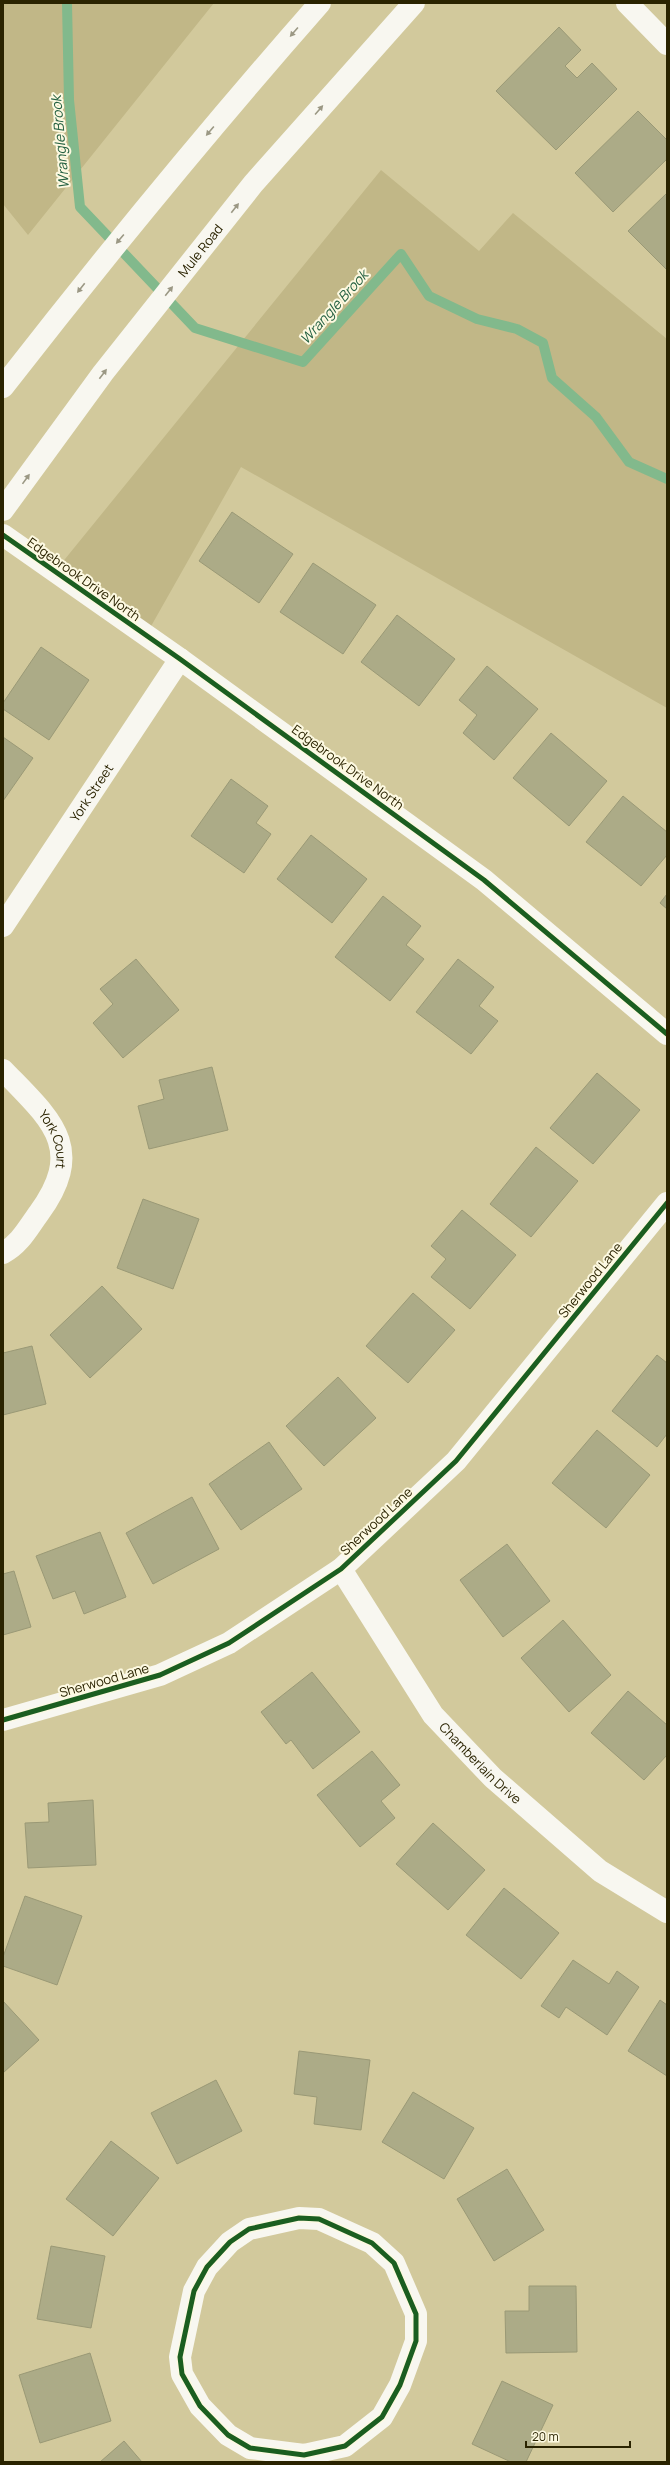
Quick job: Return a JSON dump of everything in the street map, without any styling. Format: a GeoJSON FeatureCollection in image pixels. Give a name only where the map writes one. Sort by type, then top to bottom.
{"type":"FeatureCollection","features":[{"type":"Feature","properties":{"kind":"street"},"geometry":{"type":"LineString","coordinates":[[3,387],[105,258],[251,82],[320,3]]}},
{"type":"Feature","properties":{"kind":"street","name":"Mule Road"},"geometry":{"type":"LineString","coordinates":[[3,510],[103,373],[253,184],[414,3]]}},
{"type":"Feature","properties":{"kind":"street"},"geometry":{"type":"LineString","coordinates":[[627,3],[667,44]]}},
{"type":"Feature","properties":{"kind":"street","name":"Edgebrook Drive North"},"geometry":{"type":"LineString","coordinates":[[3,535],[180,660],[484,880],[667,1034]]}},
{"type":"Feature","properties":{"kind":"street","name":"York Street"},"geometry":{"type":"LineString","coordinates":[[3,926],[180,660]]}},
{"type":"Feature","properties":{"kind":"street","name":"York Court"},"geometry":{"type":"LineString","coordinates":[[3,1070],[37,1106],[58,1136],[63,1165],[53,1193],[16,1246],[3,1253]]}},
{"type":"Feature","properties":{"kind":"street","name":"Sherwood Lane"},"geometry":{"type":"LineString","coordinates":[[3,1720],[160,1675],[229,1643],[341,1569],[456,1461],[667,1203]]}},
{"type":"Feature","properties":{"kind":"street","name":"Chamberlain Drive"},"geometry":{"type":"LineString","coordinates":[[341,1569],[432,1715],[493,1778],[600,1871],[667,1912]]}},
{"type":"Feature","properties":{"kind":"street"},"geometry":{"type":"LineString","coordinates":[[299,2218],[319,2219],[372,2244],[394,2263],[416,2314],[416,2341],[400,2385],[382,2417],[345,2446],[283,2458],[250,2448],[228,2435],[200,2406],[182,2374],[180,2357],[194,2291],[207,2267],[230,2242],[249,2229],[299,2218]]}},
{"type":"Feature","properties":{"kind":"shaded area"},"geometry":{"type":"Polygon","coordinates":[[[3,3],[214,3],[28,235],[3,204],[3,3]]]}},
{"type":"Feature","properties":{"kind":"shaded area"},"geometry":{"type":"Polygon","coordinates":[[[381,170],[479,251],[513,213],[667,339],[667,708],[241,467],[150,628],[61,564],[381,170]]]}},
{"type":"Feature","properties":{"kind":"building"},"geometry":{"type":"Polygon","coordinates":[[[559,27],[581,50],[565,66],[577,78],[592,63],[617,89],[556,150],[496,91],[559,27]]]}},
{"type":"Feature","properties":{"kind":"building"},"geometry":{"type":"Polygon","coordinates":[[[638,111],[667,140],[667,159],[613,212],[575,173],[638,111]]]}},
{"type":"Feature","properties":{"kind":"building"},"geometry":{"type":"Polygon","coordinates":[[[667,193],[667,268],[666,269],[628,231],[667,193]]]}},
{"type":"Feature","properties":{"kind":"building"},"geometry":{"type":"Polygon","coordinates":[[[232,512],[293,554],[259,603],[199,561],[232,512]]]}},
{"type":"Feature","properties":{"kind":"building"},"geometry":{"type":"Polygon","coordinates":[[[313,563],[376,605],[343,654],[280,612],[313,563]]]}},
{"type":"Feature","properties":{"kind":"building"},"geometry":{"type":"Polygon","coordinates":[[[397,615],[455,659],[419,706],[361,662],[397,615]]]}},
{"type":"Feature","properties":{"kind":"building"},"geometry":{"type":"Polygon","coordinates":[[[41,647],[89,680],[49,740],[3,709],[3,703],[41,647]]]}},
{"type":"Feature","properties":{"kind":"building"},"geometry":{"type":"Polygon","coordinates":[[[487,666],[538,709],[494,760],[463,733],[477,715],[459,700],[487,666]]]}},
{"type":"Feature","properties":{"kind":"building"},"geometry":{"type":"Polygon","coordinates":[[[551,733],[607,781],[569,826],[513,778],[551,733]]]}},
{"type":"Feature","properties":{"kind":"building"},"geometry":{"type":"Polygon","coordinates":[[[3,737],[33,758],[3,801],[3,737]]]}},
{"type":"Feature","properties":{"kind":"building"},"geometry":{"type":"Polygon","coordinates":[[[231,779],[268,806],[256,823],[271,834],[244,873],[191,836],[231,779]]]}},
{"type":"Feature","properties":{"kind":"building"},"geometry":{"type":"Polygon","coordinates":[[[623,796],[667,832],[667,855],[641,886],[586,842],[623,796]]]}},
{"type":"Feature","properties":{"kind":"building"},"geometry":{"type":"Polygon","coordinates":[[[311,835],[367,879],[332,923],[277,879],[311,835]]]}},
{"type":"Feature","properties":{"kind":"building"},"geometry":{"type":"Polygon","coordinates":[[[667,894],[667,909],[660,903],[667,894]]]}},
{"type":"Feature","properties":{"kind":"building"},"geometry":{"type":"Polygon","coordinates":[[[383,896],[421,926],[406,945],[424,959],[390,1001],[335,957],[383,896]]]}},
{"type":"Feature","properties":{"kind":"building"},"geometry":{"type":"Polygon","coordinates":[[[136,959],[179,1010],[123,1058],[93,1023],[113,1004],[100,989],[136,959]]]}},
{"type":"Feature","properties":{"kind":"building"},"geometry":{"type":"Polygon","coordinates":[[[458,959],[494,987],[479,1006],[498,1021],[471,1054],[416,1012],[458,959]]]}},
{"type":"Feature","properties":{"kind":"building"},"geometry":{"type":"Polygon","coordinates":[[[212,1067],[228,1130],[149,1149],[138,1106],[164,1099],[159,1080],[212,1067]]]}},
{"type":"Feature","properties":{"kind":"building"},"geometry":{"type":"Polygon","coordinates":[[[597,1073],[640,1110],[593,1164],[550,1128],[597,1073]]]}},
{"type":"Feature","properties":{"kind":"building"},"geometry":{"type":"Polygon","coordinates":[[[536,1147],[578,1181],[531,1237],[490,1204],[536,1147]]]}},
{"type":"Feature","properties":{"kind":"building"},"geometry":{"type":"Polygon","coordinates":[[[143,1199],[199,1219],[173,1289],[117,1268],[143,1199]]]}},
{"type":"Feature","properties":{"kind":"building"},"geometry":{"type":"Polygon","coordinates":[[[462,1210],[516,1255],[470,1309],[431,1277],[446,1259],[431,1246],[462,1210]]]}},
{"type":"Feature","properties":{"kind":"building"},"geometry":{"type":"Polygon","coordinates":[[[102,1286],[142,1329],[90,1378],[50,1335],[102,1286]]]}},
{"type":"Feature","properties":{"kind":"building"},"geometry":{"type":"Polygon","coordinates":[[[413,1293],[455,1330],[408,1383],[366,1346],[413,1293]]]}},
{"type":"Feature","properties":{"kind":"building"},"geometry":{"type":"Polygon","coordinates":[[[32,1346],[46,1404],[3,1415],[3,1353],[32,1346]]]}},
{"type":"Feature","properties":{"kind":"building"},"geometry":{"type":"Polygon","coordinates":[[[657,1355],[667,1363],[667,1434],[657,1447],[612,1411],[657,1355]]]}},
{"type":"Feature","properties":{"kind":"building"},"geometry":{"type":"Polygon","coordinates":[[[338,1377],[376,1418],[324,1466],[286,1426],[338,1377]]]}},
{"type":"Feature","properties":{"kind":"building"},"geometry":{"type":"Polygon","coordinates":[[[597,1430],[650,1475],[606,1528],[552,1483],[597,1430]]]}},
{"type":"Feature","properties":{"kind":"building"},"geometry":{"type":"Polygon","coordinates":[[[269,1442],[302,1489],[241,1530],[209,1484],[269,1442]]]}},
{"type":"Feature","properties":{"kind":"building"},"geometry":{"type":"Polygon","coordinates":[[[192,1497],[219,1549],[153,1584],[126,1533],[192,1497]]]}},
{"type":"Feature","properties":{"kind":"building"},"geometry":{"type":"Polygon","coordinates":[[[100,1532],[126,1597],[84,1614],[75,1591],[53,1599],[36,1556],[100,1532]]]}},
{"type":"Feature","properties":{"kind":"building"},"geometry":{"type":"Polygon","coordinates":[[[507,1544],[550,1601],[503,1637],[460,1580],[507,1544]]]}},
{"type":"Feature","properties":{"kind":"building"},"geometry":{"type":"Polygon","coordinates":[[[14,1571],[31,1627],[3,1635],[3,1574],[14,1571]]]}},
{"type":"Feature","properties":{"kind":"building"},"geometry":{"type":"Polygon","coordinates":[[[563,1620],[611,1675],[569,1712],[521,1658],[563,1620]]]}},
{"type":"Feature","properties":{"kind":"building"},"geometry":{"type":"Polygon","coordinates":[[[312,1672],[360,1732],[313,1769],[291,1740],[286,1744],[261,1712],[312,1672]]]}},
{"type":"Feature","properties":{"kind":"building"},"geometry":{"type":"Polygon","coordinates":[[[628,1691],[667,1725],[667,1755],[644,1780],[591,1733],[628,1691]]]}},
{"type":"Feature","properties":{"kind":"building"},"geometry":{"type":"Polygon","coordinates":[[[372,1751],[400,1785],[381,1801],[395,1818],[360,1847],[317,1795],[372,1751]]]}},
{"type":"Feature","properties":{"kind":"building"},"geometry":{"type":"Polygon","coordinates":[[[93,1800],[96,1865],[28,1868],[25,1823],[49,1822],[48,1803],[93,1800]]]}},
{"type":"Feature","properties":{"kind":"building"},"geometry":{"type":"Polygon","coordinates":[[[433,1823],[485,1870],[448,1910],[396,1864],[433,1823]]]}},
{"type":"Feature","properties":{"kind":"building"},"geometry":{"type":"Polygon","coordinates":[[[504,1888],[559,1933],[521,1979],[466,1935],[504,1888]]]}},
{"type":"Feature","properties":{"kind":"building"},"geometry":{"type":"Polygon","coordinates":[[[25,1896],[82,1916],[57,1985],[3,1966],[3,1957],[25,1896]]]}},
{"type":"Feature","properties":{"kind":"building"},"geometry":{"type":"Polygon","coordinates":[[[573,1960],[609,1984],[617,1971],[639,1987],[607,2035],[566,2007],[559,2018],[541,2006],[573,1960]]]}},
{"type":"Feature","properties":{"kind":"building"},"geometry":{"type":"Polygon","coordinates":[[[660,2000],[667,2005],[667,2076],[628,2051],[660,2000]]]}},
{"type":"Feature","properties":{"kind":"building"},"geometry":{"type":"Polygon","coordinates":[[[3,2001],[39,2040],[3,2073],[3,2001]]]}},
{"type":"Feature","properties":{"kind":"building"},"geometry":{"type":"Polygon","coordinates":[[[299,2051],[370,2060],[361,2130],[314,2124],[317,2097],[294,2094],[299,2051]]]}},
{"type":"Feature","properties":{"kind":"building"},"geometry":{"type":"Polygon","coordinates":[[[216,2080],[242,2131],[177,2164],[151,2113],[216,2080]]]}},
{"type":"Feature","properties":{"kind":"building"},"geometry":{"type":"Polygon","coordinates":[[[413,2092],[474,2128],[444,2179],[382,2142],[413,2092]]]}},
{"type":"Feature","properties":{"kind":"building"},"geometry":{"type":"Polygon","coordinates":[[[111,2141],[159,2178],[113,2236],[66,2199],[111,2141]]]}},
{"type":"Feature","properties":{"kind":"building"},"geometry":{"type":"Polygon","coordinates":[[[507,2169],[544,2230],[494,2261],[457,2199],[507,2169]]]}},
{"type":"Feature","properties":{"kind":"building"},"geometry":{"type":"Polygon","coordinates":[[[51,2246],[105,2256],[91,2328],[37,2319],[51,2246]]]}},
{"type":"Feature","properties":{"kind":"building"},"geometry":{"type":"Polygon","coordinates":[[[529,2286],[576,2286],[577,2352],[506,2353],[505,2311],[529,2311],[529,2286]]]}},
{"type":"Feature","properties":{"kind":"building"},"geometry":{"type":"Polygon","coordinates":[[[90,2353],[111,2421],[40,2443],[19,2375],[90,2353]]]}},
{"type":"Feature","properties":{"kind":"building"},"geometry":{"type":"Polygon","coordinates":[[[502,2381],[553,2405],[526,2462],[511,2462],[472,2444],[502,2381]]]}},
{"type":"Feature","properties":{"kind":"building"},"geometry":{"type":"Polygon","coordinates":[[[124,2441],[142,2462],[100,2462],[124,2441]]]}},
{"type":"Feature","properties":{"kind":"waterway","name":"Wrangle Brook"},"geometry":{"type":"LineString","coordinates":[[67,3],[69,100],[80,207],[195,328],[303,362],[401,254],[429,296],[477,319],[517,329],[543,343],[552,378],[596,417],[629,462],[667,479]]}},
{"type":"Feature","properties":{"kind":"cycle path"},"geometry":{"type":"LineString","coordinates":[[3,535],[180,659],[484,880],[667,1034]]}},
{"type":"Feature","properties":{"kind":"cycle path"},"geometry":{"type":"LineString","coordinates":[[3,1720],[160,1675],[229,1643],[341,1569],[456,1461],[667,1203]]}},
{"type":"Feature","properties":{"kind":"cycle path"},"geometry":{"type":"LineString","coordinates":[[299,2218],[319,2219],[372,2243],[394,2263],[416,2314],[416,2341],[400,2385],[382,2417],[345,2446],[304,2455],[250,2448],[228,2435],[200,2406],[182,2374],[180,2357],[194,2291],[207,2267],[230,2242],[249,2229],[299,2218]]}}]}
